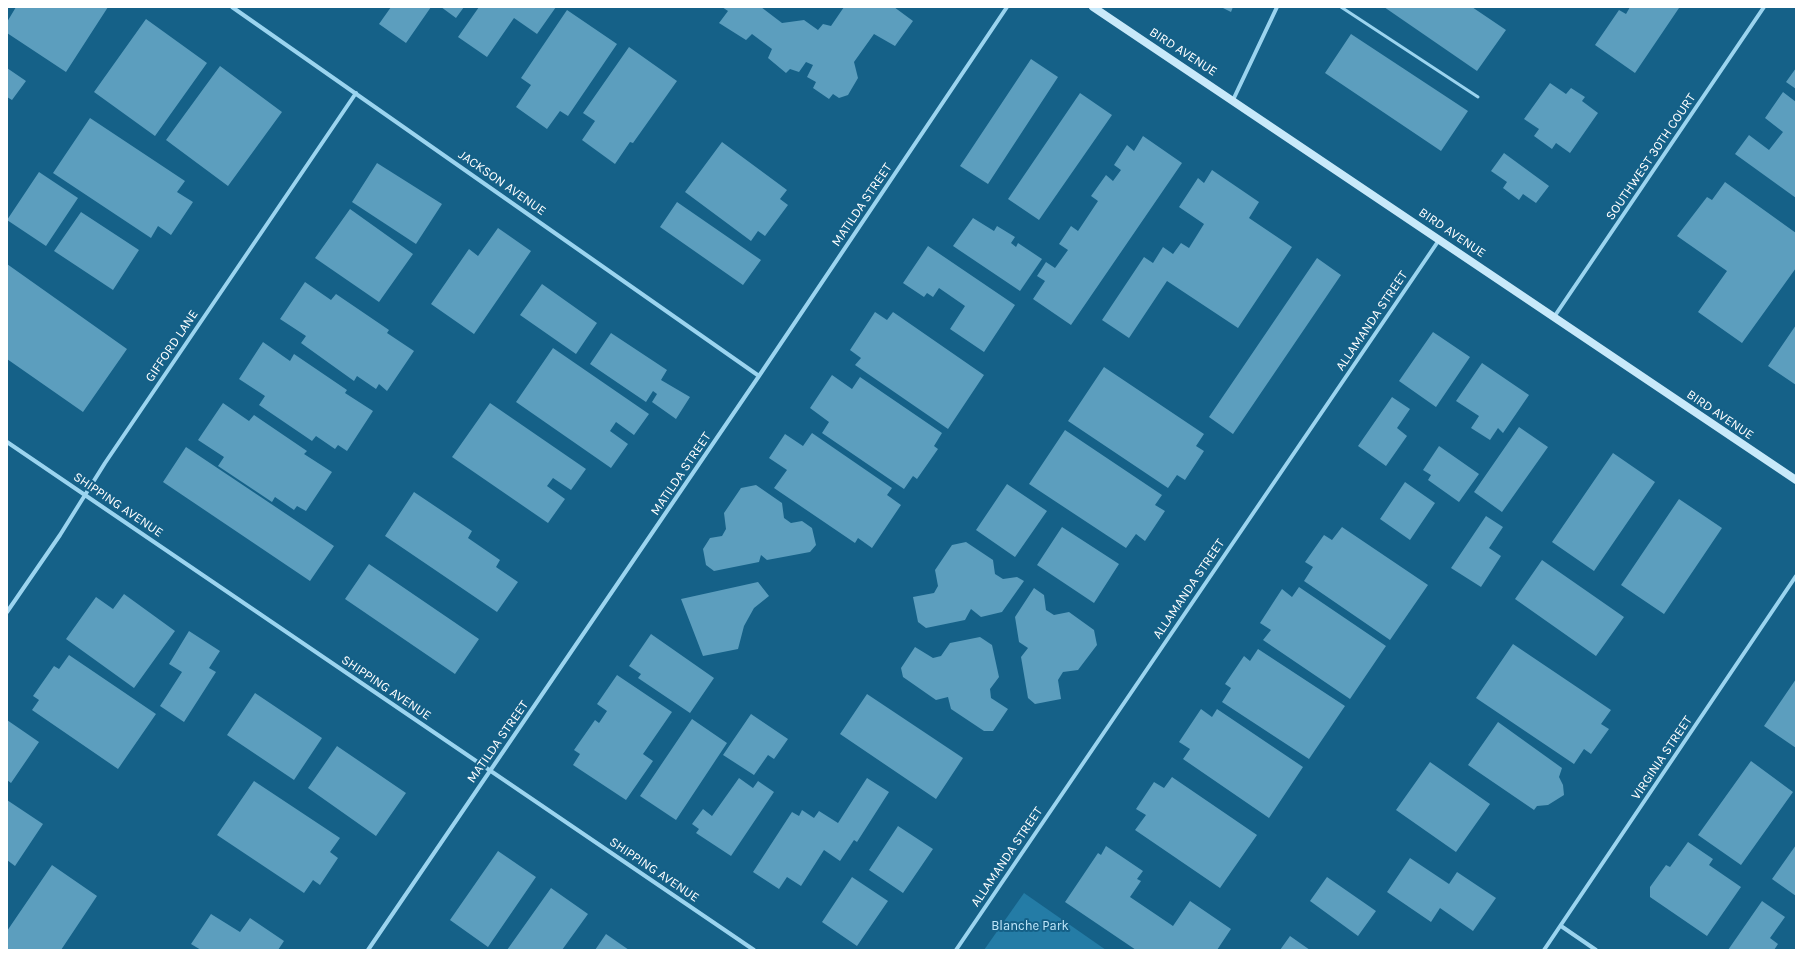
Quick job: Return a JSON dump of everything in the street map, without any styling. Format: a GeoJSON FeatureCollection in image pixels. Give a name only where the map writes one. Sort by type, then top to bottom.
{"type":"FeatureCollection","features":[{"type":"Feature","properties":{"kind":"street","name":"JACKSON AVENUE"},"geometry":{"type":"LineString","coordinates":[[232,7],[759,376]]}},
{"type":"Feature","properties":{"kind":"street","name":"MATILDA STREET"},"geometry":{"type":"LineString","coordinates":[[368,950],[759,376],[1007,7]]}},
{"type":"Feature","properties":{"kind":"street","name":"BIRD AVENUE"},"geometry":{"type":"LineString","coordinates":[[1093,7],[1796,480]]}},
{"type":"Feature","properties":{"kind":"street"},"geometry":{"type":"LineString","coordinates":[[1233,100],[1277,7]]}},
{"type":"Feature","properties":{"kind":"street","name":"SOUTHWEST 30TH COURT"},"geometry":{"type":"LineString","coordinates":[[1554,317],[1764,7]]}},
{"type":"Feature","properties":{"kind":"street","name":"GIFFORD LANE"},"geometry":{"type":"LineString","coordinates":[[7,612],[356,93]]}},
{"type":"Feature","properties":{"kind":"street","name":"ALLAMANDA STREET"},"geometry":{"type":"LineString","coordinates":[[956,950],[1439,239]]}},
{"type":"Feature","properties":{"kind":"street","name":"SHIPPING AVENUE"},"geometry":{"type":"LineString","coordinates":[[7,442],[754,950]]}},
{"type":"Feature","properties":{"kind":"street","name":"VIRGINIA STREET"},"geometry":{"type":"LineString","coordinates":[[1544,950],[1796,576]]}},
{"type":"Feature","properties":{"kind":"street"},"geometry":{"type":"LineString","coordinates":[[1561,926],[1596,950]]}},
{"type":"Feature","properties":{"kind":"lane"},"geometry":{"type":"LineString","coordinates":[[1342,7],[1478,97]]}},
{"type":"Feature","properties":{"kind":"green space","name":"Blanche Park"},"geometry":{"type":"Polygon","coordinates":[[[1024,893],[1106,950],[984,950],[1024,893]]]}},
{"type":"Feature","properties":{"kind":"building"},"geometry":{"type":"Polygon","coordinates":[[[16,7],[108,7],[66,72],[7,33],[7,22],[16,7]]]}},
{"type":"Feature","properties":{"kind":"building"},"geometry":{"type":"Polygon","coordinates":[[[391,7],[431,7],[406,43],[379,24],[391,7]]]}},
{"type":"Feature","properties":{"kind":"building"},"geometry":{"type":"Polygon","coordinates":[[[441,7],[464,7],[456,18],[441,7]]]}},
{"type":"Feature","properties":{"kind":"building"},"geometry":{"type":"Polygon","coordinates":[[[479,7],[556,7],[537,34],[514,18],[487,57],[458,37],[479,7]]]}},
{"type":"Feature","properties":{"kind":"building"},"geometry":{"type":"Polygon","coordinates":[[[722,7],[761,7],[782,23],[804,20],[818,30],[823,24],[831,26],[844,7],[894,7],[913,21],[895,46],[874,34],[854,62],[858,78],[848,95],[839,98],[833,94],[829,99],[813,88],[816,82],[807,77],[813,65],[806,62],[799,72],[790,69],[786,73],[768,58],[772,49],[752,34],[746,40],[719,23],[728,11],[722,7]]]}},
{"type":"Feature","properties":{"kind":"building"},"geometry":{"type":"Polygon","coordinates":[[[1221,7],[1233,7],[1231,12],[1221,7]]]}},
{"type":"Feature","properties":{"kind":"building"},"geometry":{"type":"Polygon","coordinates":[[[1384,7],[1472,7],[1506,30],[1477,71],[1384,7]]]}},
{"type":"Feature","properties":{"kind":"building"},"geometry":{"type":"Polygon","coordinates":[[[1630,7],[1679,8],[1635,73],[1595,45],[1619,10],[1626,14],[1630,7]]]}},
{"type":"Feature","properties":{"kind":"building"},"geometry":{"type":"Polygon","coordinates":[[[567,10],[617,44],[568,116],[560,111],[547,129],[516,107],[531,85],[521,78],[567,10]]]}},
{"type":"Feature","properties":{"kind":"building"},"geometry":{"type":"Polygon","coordinates":[[[146,19],[207,63],[155,136],[94,92],[146,19]]]}},
{"type":"Feature","properties":{"kind":"building"},"geometry":{"type":"Polygon","coordinates":[[[1351,34],[1468,111],[1441,151],[1325,73],[1351,34]]]}},
{"type":"Feature","properties":{"kind":"building"},"geometry":{"type":"Polygon","coordinates":[[[629,47],[677,81],[633,143],[630,142],[615,164],[582,140],[595,121],[583,113],[629,47]]]}},
{"type":"Feature","properties":{"kind":"building"},"geometry":{"type":"Polygon","coordinates":[[[1031,59],[1058,77],[988,184],[960,166],[1031,59]]]}},
{"type":"Feature","properties":{"kind":"building"},"geometry":{"type":"Polygon","coordinates":[[[220,66],[282,112],[228,186],[166,140],[220,66]]]}},
{"type":"Feature","properties":{"kind":"building"},"geometry":{"type":"Polygon","coordinates":[[[7,68],[26,81],[12,100],[7,97],[7,68]]]}},
{"type":"Feature","properties":{"kind":"building"},"geometry":{"type":"Polygon","coordinates":[[[1796,68],[1796,89],[1786,82],[1796,68]]]}},
{"type":"Feature","properties":{"kind":"building"},"geometry":{"type":"Polygon","coordinates":[[[1550,83],[1566,94],[1571,88],[1585,97],[1582,101],[1598,113],[1570,153],[1556,143],[1552,149],[1534,136],[1539,129],[1524,119],[1550,83]]]}},
{"type":"Feature","properties":{"kind":"building"},"geometry":{"type":"Polygon","coordinates":[[[1783,92],[1796,102],[1796,198],[1735,154],[1749,135],[1769,150],[1783,132],[1765,118],[1783,92]]]}},
{"type":"Feature","properties":{"kind":"building"},"geometry":{"type":"Polygon","coordinates":[[[1080,93],[1112,115],[1039,220],[1008,199],[1080,93]]]}},
{"type":"Feature","properties":{"kind":"building"},"geometry":{"type":"Polygon","coordinates":[[[90,118],[185,181],[177,192],[193,202],[171,235],[158,226],[151,238],[53,173],[90,118]]]}},
{"type":"Feature","properties":{"kind":"building"},"geometry":{"type":"Polygon","coordinates":[[[1143,136],[1182,163],[1071,325],[1033,299],[1045,281],[1037,276],[1046,262],[1055,268],[1068,250],[1059,244],[1071,226],[1078,231],[1098,201],[1091,196],[1106,175],[1113,181],[1121,170],[1114,165],[1127,145],[1134,151],[1143,136]]]}},
{"type":"Feature","properties":{"kind":"building"},"geometry":{"type":"Polygon","coordinates":[[[722,142],[787,190],[780,199],[788,205],[765,236],[758,231],[751,241],[685,192],[722,142]]]}},
{"type":"Feature","properties":{"kind":"building"},"geometry":{"type":"Polygon","coordinates":[[[1504,153],[1549,186],[1536,203],[1523,194],[1519,200],[1503,188],[1507,182],[1491,171],[1504,153]]]}},
{"type":"Feature","properties":{"kind":"building"},"geometry":{"type":"Polygon","coordinates":[[[377,163],[442,204],[416,244],[352,202],[377,163]]]}},
{"type":"Feature","properties":{"kind":"building"},"geometry":{"type":"Polygon","coordinates":[[[1212,170],[1259,202],[1249,218],[1292,247],[1238,328],[1167,281],[1129,338],[1102,320],[1144,257],[1153,263],[1163,247],[1173,254],[1181,243],[1189,248],[1204,224],[1179,207],[1198,178],[1204,183],[1212,170]]]}},
{"type":"Feature","properties":{"kind":"building"},"geometry":{"type":"Polygon","coordinates":[[[39,172],[78,198],[46,246],[7,220],[39,172]]]}},
{"type":"Feature","properties":{"kind":"building"},"geometry":{"type":"Polygon","coordinates":[[[1725,182],[1796,233],[1796,268],[1742,343],[1698,312],[1727,271],[1677,236],[1707,197],[1712,200],[1725,182]]]}},
{"type":"Feature","properties":{"kind":"building"},"geometry":{"type":"Polygon","coordinates":[[[677,202],[761,260],[743,285],[660,227],[677,202]]]}},
{"type":"Feature","properties":{"kind":"building"},"geometry":{"type":"Polygon","coordinates":[[[350,209],[413,254],[379,302],[315,258],[350,209]]]}},
{"type":"Feature","properties":{"kind":"building"},"geometry":{"type":"Polygon","coordinates":[[[81,212],[139,250],[113,290],[54,251],[81,212]]]}},
{"type":"Feature","properties":{"kind":"building"},"geometry":{"type":"Polygon","coordinates":[[[973,218],[994,231],[997,226],[1015,237],[1011,243],[1016,247],[1018,243],[1042,259],[1020,291],[953,246],[973,218]]]}},
{"type":"Feature","properties":{"kind":"building"},"geometry":{"type":"Polygon","coordinates":[[[498,228],[531,251],[474,334],[431,304],[469,249],[478,256],[498,228]]]}},
{"type":"Feature","properties":{"kind":"building"},"geometry":{"type":"Polygon","coordinates":[[[928,246],[1015,305],[984,352],[950,329],[965,306],[939,288],[933,297],[927,293],[924,297],[903,283],[928,246]]]}},
{"type":"Feature","properties":{"kind":"building"},"geometry":{"type":"Polygon","coordinates":[[[1317,258],[1341,275],[1233,434],[1209,417],[1317,258]]]}},
{"type":"Feature","properties":{"kind":"building"},"geometry":{"type":"Polygon","coordinates":[[[7,264],[127,349],[83,412],[7,359],[7,264]]]}},
{"type":"Feature","properties":{"kind":"building"},"geometry":{"type":"Polygon","coordinates":[[[305,282],[331,300],[336,294],[389,330],[387,333],[414,351],[387,391],[379,384],[376,389],[357,376],[354,381],[301,343],[306,336],[280,319],[305,282]]]}},
{"type":"Feature","properties":{"kind":"building"},"geometry":{"type":"Polygon","coordinates":[[[542,284],[597,323],[576,354],[520,315],[542,284]]]}},
{"type":"Feature","properties":{"kind":"building"},"geometry":{"type":"Polygon","coordinates":[[[875,312],[887,320],[893,312],[984,375],[948,429],[855,365],[861,358],[850,350],[875,312]]]}},
{"type":"Feature","properties":{"kind":"building"},"geometry":{"type":"Polygon","coordinates":[[[1796,325],[1796,385],[1768,366],[1796,325]]]}},
{"type":"Feature","properties":{"kind":"building"},"geometry":{"type":"Polygon","coordinates":[[[1433,332],[1470,357],[1436,407],[1399,381],[1433,332]]]}},
{"type":"Feature","properties":{"kind":"building"},"geometry":{"type":"Polygon","coordinates":[[[611,333],[667,370],[661,380],[690,397],[676,419],[652,402],[657,394],[653,391],[646,402],[590,364],[611,333]]]}},
{"type":"Feature","properties":{"kind":"building"},"geometry":{"type":"Polygon","coordinates":[[[263,342],[290,361],[294,354],[347,390],[345,393],[373,411],[347,451],[338,445],[335,449],[316,436],[312,441],[259,405],[265,396],[239,379],[263,342]]]}},
{"type":"Feature","properties":{"kind":"building"},"geometry":{"type":"Polygon","coordinates":[[[553,348],[649,414],[634,435],[616,422],[610,431],[628,444],[611,468],[516,402],[553,348]]]}},
{"type":"Feature","properties":{"kind":"building"},"geometry":{"type":"Polygon","coordinates":[[[1482,363],[1529,395],[1503,433],[1498,428],[1490,440],[1471,428],[1479,416],[1456,401],[1482,363]]]}},
{"type":"Feature","properties":{"kind":"building"},"geometry":{"type":"Polygon","coordinates":[[[1104,367],[1204,434],[1196,446],[1204,451],[1185,480],[1177,475],[1168,488],[1068,421],[1104,367]]]}},
{"type":"Feature","properties":{"kind":"building"},"geometry":{"type":"Polygon","coordinates":[[[832,375],[852,389],[860,377],[942,433],[934,446],[938,449],[917,479],[913,476],[904,489],[822,433],[829,422],[810,408],[832,375]]]}},
{"type":"Feature","properties":{"kind":"building"},"geometry":{"type":"Polygon","coordinates":[[[1392,397],[1410,409],[1397,428],[1407,436],[1386,466],[1358,446],[1392,397]]]}},
{"type":"Feature","properties":{"kind":"building"},"geometry":{"type":"Polygon","coordinates":[[[223,403],[249,421],[254,415],[307,451],[304,454],[332,472],[306,511],[297,506],[294,510],[275,497],[272,502],[218,466],[224,457],[198,440],[223,403]]]}},
{"type":"Feature","properties":{"kind":"building"},"geometry":{"type":"Polygon","coordinates":[[[490,403],[586,469],[571,490],[553,478],[547,486],[565,499],[548,523],[452,457],[490,403]]]}},
{"type":"Feature","properties":{"kind":"building"},"geometry":{"type":"Polygon","coordinates":[[[1519,427],[1548,447],[1502,512],[1474,492],[1519,427]]]}},
{"type":"Feature","properties":{"kind":"building"},"geometry":{"type":"Polygon","coordinates":[[[1065,430],[1162,495],[1155,505],[1165,511],[1145,541],[1136,534],[1126,548],[1029,484],[1065,430]]]}},
{"type":"Feature","properties":{"kind":"building"},"geometry":{"type":"Polygon","coordinates":[[[812,433],[892,488],[887,495],[901,505],[872,548],[858,538],[855,543],[774,488],[787,470],[769,458],[785,434],[803,446],[812,433]]]}},
{"type":"Feature","properties":{"kind":"building"},"geometry":{"type":"Polygon","coordinates":[[[1439,446],[1479,474],[1459,502],[1428,480],[1431,475],[1423,470],[1439,446]]]}},
{"type":"Feature","properties":{"kind":"building"},"geometry":{"type":"Polygon","coordinates":[[[186,447],[334,546],[310,581],[163,482],[186,447]]]}},
{"type":"Feature","properties":{"kind":"building"},"geometry":{"type":"Polygon","coordinates":[[[1613,453],[1655,482],[1594,571],[1552,542],[1613,453]]]}},
{"type":"Feature","properties":{"kind":"building"},"geometry":{"type":"Polygon","coordinates":[[[1405,482],[1435,503],[1410,540],[1380,519],[1405,482]]]}},
{"type":"Feature","properties":{"kind":"building"},"geometry":{"type":"Polygon","coordinates":[[[1007,484],[1047,511],[1015,557],[976,530],[1007,484]]]}},
{"type":"Feature","properties":{"kind":"building"},"geometry":{"type":"Polygon","coordinates":[[[756,485],[782,503],[784,518],[791,523],[802,521],[812,528],[816,545],[810,552],[767,560],[761,555],[759,562],[714,571],[706,565],[703,549],[710,538],[722,536],[726,529],[724,513],[741,488],[756,485]]]}},
{"type":"Feature","properties":{"kind":"building"},"geometry":{"type":"Polygon","coordinates":[[[414,492],[472,531],[468,538],[500,560],[496,567],[518,582],[497,612],[385,536],[414,492]]]}},
{"type":"Feature","properties":{"kind":"building"},"geometry":{"type":"Polygon","coordinates":[[[1679,499],[1722,528],[1664,614],[1621,585],[1679,499]]]}},
{"type":"Feature","properties":{"kind":"building"},"geometry":{"type":"Polygon","coordinates":[[[1486,516],[1503,527],[1489,548],[1501,556],[1481,587],[1451,568],[1486,516]]]}},
{"type":"Feature","properties":{"kind":"building"},"geometry":{"type":"Polygon","coordinates":[[[1062,527],[1119,564],[1094,603],[1037,565],[1062,527]]]}},
{"type":"Feature","properties":{"kind":"building"},"geometry":{"type":"Polygon","coordinates":[[[1342,527],[1428,585],[1390,640],[1304,581],[1313,567],[1305,562],[1324,535],[1332,540],[1342,527]]]}},
{"type":"Feature","properties":{"kind":"building"},"geometry":{"type":"Polygon","coordinates":[[[966,542],[993,560],[995,574],[1003,579],[1017,577],[1024,581],[1002,612],[981,617],[971,609],[965,620],[926,628],[918,622],[913,597],[934,593],[938,586],[935,570],[952,545],[966,542]]]}},
{"type":"Feature","properties":{"kind":"building"},"geometry":{"type":"Polygon","coordinates":[[[1542,560],[1624,617],[1596,656],[1515,599],[1542,560]]]}},
{"type":"Feature","properties":{"kind":"building"},"geometry":{"type":"Polygon","coordinates":[[[369,564],[479,639],[455,674],[345,599],[369,564]]]}},
{"type":"Feature","properties":{"kind":"building"},"geometry":{"type":"Polygon","coordinates":[[[758,582],[769,596],[754,608],[744,626],[738,649],[703,656],[681,599],[758,582]]]}},
{"type":"Feature","properties":{"kind":"building"},"geometry":{"type":"Polygon","coordinates":[[[1299,587],[1386,646],[1350,699],[1263,640],[1271,630],[1260,623],[1282,589],[1292,597],[1299,587]]]}},
{"type":"Feature","properties":{"kind":"building"},"geometry":{"type":"Polygon","coordinates":[[[1034,588],[1044,595],[1046,610],[1054,615],[1069,612],[1094,630],[1097,645],[1078,670],[1063,672],[1058,680],[1061,699],[1035,704],[1028,698],[1021,657],[1028,648],[1019,642],[1015,617],[1034,588]]]}},
{"type":"Feature","properties":{"kind":"building"},"geometry":{"type":"Polygon","coordinates":[[[124,594],[175,631],[134,688],[66,639],[96,597],[113,609],[124,594]]]}},
{"type":"Feature","properties":{"kind":"building"},"geometry":{"type":"Polygon","coordinates":[[[189,631],[220,651],[209,668],[216,672],[184,722],[160,706],[182,672],[169,664],[189,631]]]}},
{"type":"Feature","properties":{"kind":"building"},"geometry":{"type":"Polygon","coordinates":[[[651,634],[714,678],[690,713],[638,678],[641,674],[629,666],[651,634]]]}},
{"type":"Feature","properties":{"kind":"building"},"geometry":{"type":"Polygon","coordinates":[[[980,637],[992,645],[999,677],[990,689],[991,698],[1008,709],[993,731],[984,731],[951,709],[948,697],[936,700],[903,677],[901,668],[915,647],[933,658],[941,656],[950,643],[980,637]]]}},
{"type":"Feature","properties":{"kind":"building"},"geometry":{"type":"Polygon","coordinates":[[[1513,644],[1611,710],[1601,724],[1609,729],[1591,754],[1584,749],[1574,764],[1476,698],[1513,644]]]}},
{"type":"Feature","properties":{"kind":"building"},"geometry":{"type":"Polygon","coordinates":[[[1258,649],[1345,706],[1309,759],[1222,702],[1231,688],[1225,684],[1244,656],[1250,661],[1258,649]]]}},
{"type":"Feature","properties":{"kind":"building"},"geometry":{"type":"Polygon","coordinates":[[[69,655],[156,714],[118,769],[32,710],[39,700],[33,696],[54,666],[59,669],[69,655]]]}},
{"type":"Feature","properties":{"kind":"building"},"geometry":{"type":"Polygon","coordinates":[[[617,675],[672,712],[643,754],[653,761],[626,800],[573,765],[580,754],[574,750],[595,720],[599,723],[607,711],[597,704],[617,675]]]}},
{"type":"Feature","properties":{"kind":"building"},"geometry":{"type":"Polygon","coordinates":[[[1796,679],[1796,748],[1764,726],[1796,679]]]}},
{"type":"Feature","properties":{"kind":"building"},"geometry":{"type":"Polygon","coordinates":[[[255,693],[322,738],[294,780],[227,735],[255,693]]]}},
{"type":"Feature","properties":{"kind":"building"},"geometry":{"type":"Polygon","coordinates":[[[867,694],[963,758],[936,799],[840,734],[867,694]]]}},
{"type":"Feature","properties":{"kind":"building"},"geometry":{"type":"Polygon","coordinates":[[[1201,709],[1212,717],[1217,709],[1303,767],[1269,818],[1183,759],[1190,749],[1179,742],[1201,709]]]}},
{"type":"Feature","properties":{"kind":"building"},"geometry":{"type":"Polygon","coordinates":[[[751,714],[788,739],[774,759],[768,755],[754,775],[723,755],[751,714]]]}},
{"type":"Feature","properties":{"kind":"building"},"geometry":{"type":"Polygon","coordinates":[[[692,719],[727,743],[676,820],[640,796],[692,719]]]}},
{"type":"Feature","properties":{"kind":"building"},"geometry":{"type":"Polygon","coordinates":[[[7,720],[39,742],[11,783],[7,780],[7,720]]]}},
{"type":"Feature","properties":{"kind":"building"},"geometry":{"type":"Polygon","coordinates":[[[1498,722],[1562,768],[1559,777],[1563,785],[1564,795],[1548,805],[1537,806],[1534,810],[1468,765],[1498,722]]]}},
{"type":"Feature","properties":{"kind":"building"},"geometry":{"type":"Polygon","coordinates":[[[337,746],[406,793],[376,836],[308,788],[337,746]]]}},
{"type":"Feature","properties":{"kind":"building"},"geometry":{"type":"Polygon","coordinates":[[[1751,761],[1793,792],[1741,865],[1698,835],[1751,761]]]}},
{"type":"Feature","properties":{"kind":"building"},"geometry":{"type":"Polygon","coordinates":[[[1430,762],[1490,804],[1456,852],[1396,810],[1430,762]]]}},
{"type":"Feature","properties":{"kind":"building"},"geometry":{"type":"Polygon","coordinates":[[[1172,777],[1257,835],[1220,888],[1135,830],[1146,815],[1136,809],[1154,782],[1164,788],[1172,777]]]}},
{"type":"Feature","properties":{"kind":"building"},"geometry":{"type":"Polygon","coordinates":[[[739,778],[753,788],[758,781],[774,792],[731,856],[696,833],[699,829],[692,824],[703,809],[712,816],[739,778]]]}},
{"type":"Feature","properties":{"kind":"building"},"geometry":{"type":"Polygon","coordinates":[[[867,778],[889,792],[857,842],[854,840],[840,861],[824,850],[801,886],[787,877],[779,889],[753,872],[792,812],[799,816],[802,810],[814,818],[819,811],[838,823],[867,778]]]}},
{"type":"Feature","properties":{"kind":"building"},"geometry":{"type":"Polygon","coordinates":[[[254,781],[340,838],[330,852],[338,858],[320,885],[313,880],[304,893],[217,835],[254,781]]]}},
{"type":"Feature","properties":{"kind":"building"},"geometry":{"type":"Polygon","coordinates":[[[7,800],[43,824],[15,866],[7,860],[7,800]]]}},
{"type":"Feature","properties":{"kind":"building"},"geometry":{"type":"Polygon","coordinates":[[[898,826],[933,849],[903,893],[869,870],[898,826]]]}},
{"type":"Feature","properties":{"kind":"building"},"geometry":{"type":"Polygon","coordinates":[[[1688,842],[1713,859],[1709,865],[1741,887],[1707,936],[1650,897],[1650,887],[1666,865],[1670,867],[1688,842]]]}},
{"type":"Feature","properties":{"kind":"building"},"geometry":{"type":"Polygon","coordinates":[[[1796,845],[1796,896],[1772,879],[1796,845]]]}},
{"type":"Feature","properties":{"kind":"building"},"geometry":{"type":"Polygon","coordinates":[[[1106,846],[1143,871],[1137,879],[1141,881],[1130,897],[1173,926],[1190,901],[1231,929],[1217,950],[1136,950],[1065,902],[1098,853],[1101,855],[1106,846]]]}},
{"type":"Feature","properties":{"kind":"building"},"geometry":{"type":"Polygon","coordinates":[[[498,851],[536,877],[488,947],[450,920],[498,851]]]}},
{"type":"Feature","properties":{"kind":"building"},"geometry":{"type":"Polygon","coordinates":[[[1410,858],[1449,884],[1457,872],[1496,898],[1473,931],[1440,908],[1431,922],[1387,892],[1410,858]]]}},
{"type":"Feature","properties":{"kind":"building"},"geometry":{"type":"Polygon","coordinates":[[[52,865],[97,896],[61,950],[7,950],[7,931],[52,865]]]}},
{"type":"Feature","properties":{"kind":"building"},"geometry":{"type":"Polygon","coordinates":[[[852,877],[888,901],[857,946],[822,922],[852,877]]]}},
{"type":"Feature","properties":{"kind":"building"},"geometry":{"type":"Polygon","coordinates":[[[1327,877],[1376,911],[1358,936],[1310,901],[1327,877]]]}},
{"type":"Feature","properties":{"kind":"building"},"geometry":{"type":"Polygon","coordinates":[[[551,888],[588,914],[562,950],[507,950],[551,888]]]}},
{"type":"Feature","properties":{"kind":"building"},"geometry":{"type":"Polygon","coordinates":[[[1762,901],[1785,917],[1770,938],[1778,944],[1774,950],[1728,950],[1762,901]]]}},
{"type":"Feature","properties":{"kind":"building"},"geometry":{"type":"Polygon","coordinates":[[[211,914],[240,932],[250,918],[284,941],[278,950],[201,950],[191,944],[211,914]]]}},
{"type":"Feature","properties":{"kind":"building"},"geometry":{"type":"Polygon","coordinates":[[[606,934],[629,950],[595,950],[606,934]]]}},
{"type":"Feature","properties":{"kind":"building"},"geometry":{"type":"Polygon","coordinates":[[[1290,936],[1310,950],[1280,950],[1290,936]]]}}]}
